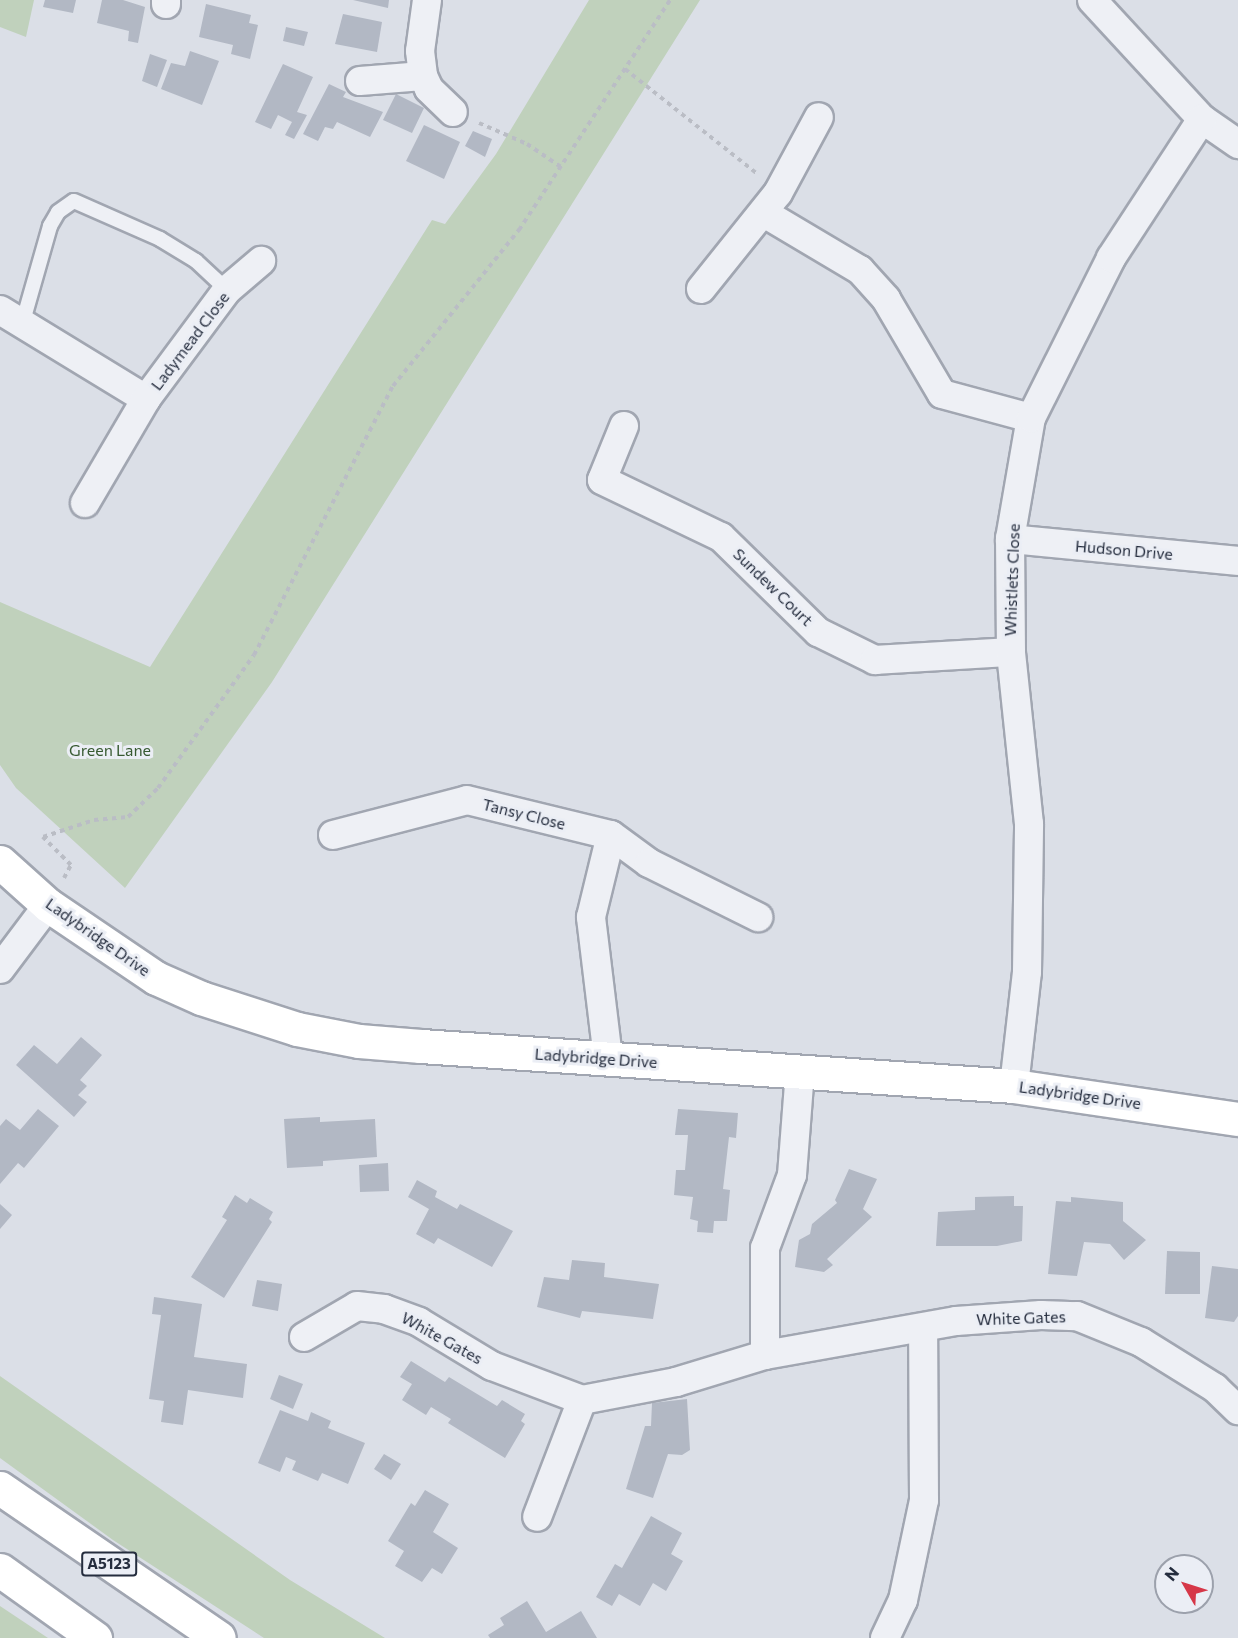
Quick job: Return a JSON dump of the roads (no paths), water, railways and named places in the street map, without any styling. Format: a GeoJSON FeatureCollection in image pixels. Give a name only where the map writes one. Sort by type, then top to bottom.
{"type":"FeatureCollection","features":[{"type":"Feature","properties":{"kind":"main road","name":"Ladybridge Drive"},"geometry":{"type":"LineString","coordinates":[[0,862],[48,905],[156,978],[201,998],[297,1029],[359,1041],[1014,1086],[1238,1119]]}},
{"type":"Feature","properties":{"kind":"main road","name":"A5123"},"geometry":{"type":"LineString","coordinates":[[0,1488],[219,1638]]}},
{"type":"Feature","properties":{"kind":"main road"},"geometry":{"type":"LineString","coordinates":[[0,1570],[95,1638]]}},
{"type":"Feature","properties":{"kind":"street"},"geometry":{"type":"LineString","coordinates":[[427,0],[420,51],[423,76],[429,89],[453,112]]}},
{"type":"Feature","properties":{"kind":"street"},"geometry":{"type":"LineString","coordinates":[[1092,0],[1202,119],[1238,144]]}},
{"type":"Feature","properties":{"kind":"street"},"geometry":{"type":"LineString","coordinates":[[360,81],[423,76]]}},
{"type":"Feature","properties":{"kind":"street"},"geometry":{"type":"LineString","coordinates":[[702,289],[771,203],[819,117]]}},
{"type":"Feature","properties":{"kind":"street","name":"Whistlets Close"},"geometry":{"type":"LineString","coordinates":[[1014,1086],[1027,972],[1029,824],[1011,652],[1010,539],[1031,418],[1111,258],[1202,119]]}},
{"type":"Feature","properties":{"kind":"street"},"geometry":{"type":"LineString","coordinates":[[771,203],[860,270],[886,299],[942,394],[1031,418]]}},
{"type":"Feature","properties":{"kind":"street","name":"Ladymead Close"},"geometry":{"type":"LineString","coordinates":[[85,503],[146,399],[227,290],[261,261]]}},
{"type":"Feature","properties":{"kind":"street","name":"Ladymead Close"},"geometry":{"type":"LineString","coordinates":[[11,316],[146,399]]}},
{"type":"Feature","properties":{"kind":"street","name":"Sundew Court"},"geometry":{"type":"LineString","coordinates":[[624,426],[602,480],[721,537],[818,632],[875,660],[1011,652]]}},
{"type":"Feature","properties":{"kind":"street","name":"Hudson Drive"},"geometry":{"type":"LineString","coordinates":[[1010,539],[1238,561]]}},
{"type":"Feature","properties":{"kind":"street","name":"Tansy Close"},"geometry":{"type":"LineString","coordinates":[[333,835],[467,800],[611,835],[649,862],[758,917]]}},
{"type":"Feature","properties":{"kind":"street"},"geometry":{"type":"LineString","coordinates":[[608,1058],[591,917],[611,835]]}},
{"type":"Feature","properties":{"kind":"street"},"geometry":{"type":"LineString","coordinates":[[0,969],[48,905]]}},
{"type":"Feature","properties":{"kind":"street"},"geometry":{"type":"LineString","coordinates":[[765,1355],[765,1248],[792,1176],[800,1071]]}},
{"type":"Feature","properties":{"kind":"street","name":"White Gates"},"geometry":{"type":"LineString","coordinates":[[304,1337],[357,1306],[384,1309],[419,1322],[492,1366],[582,1400],[676,1382],[765,1355],[923,1330],[956,1321],[995,1317],[1077,1316],[1141,1342],[1215,1388],[1238,1410]]}},
{"type":"Feature","properties":{"kind":"street"},"geometry":{"type":"LineString","coordinates":[[885,1638],[903,1600],[924,1500],[923,1330]]}},
{"type":"Feature","properties":{"kind":"street"},"geometry":{"type":"LineString","coordinates":[[537,1517],[582,1400]]}},
{"type":"Feature","properties":{"kind":"lane"},"geometry":{"type":"LineString","coordinates":[[11,316],[50,226],[58,212],[74,201],[160,239],[196,261],[227,290]]}},
{"type":"Feature","properties":{"kind":"park label","name":"Green Lane"},"geometry":{"type":"Point","coordinates":[110,750]}}]}
